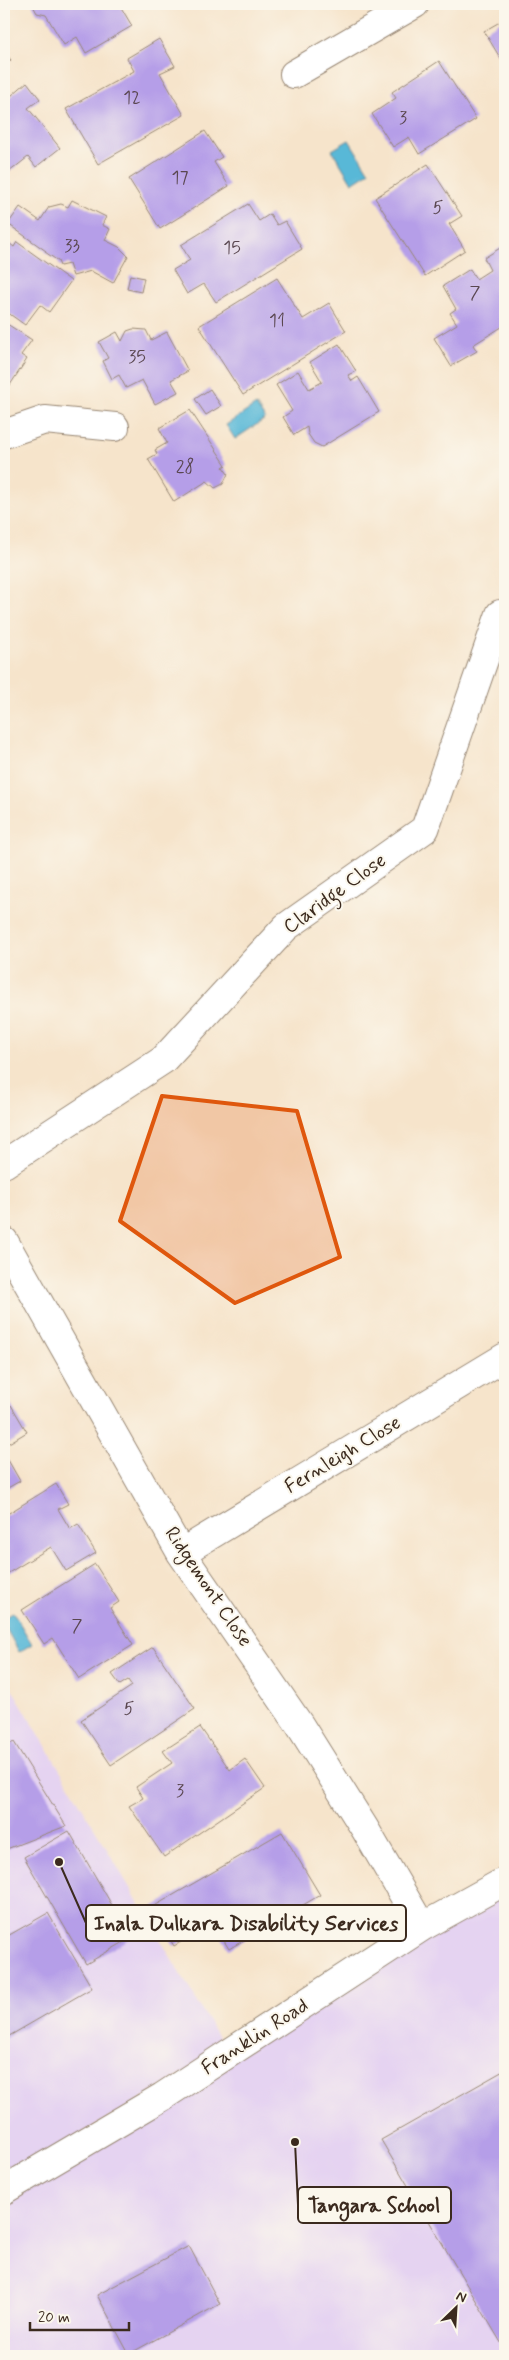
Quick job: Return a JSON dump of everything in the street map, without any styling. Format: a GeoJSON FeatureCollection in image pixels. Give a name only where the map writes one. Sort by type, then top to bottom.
{"type":"FeatureCollection","features":[{"type":"Feature","properties":{"kind":"street"},"geometry":{"type":"LineString","coordinates":[[294,74],[415,4]]}},
{"type":"Feature","properties":{"kind":"street"},"geometry":{"type":"LineString","coordinates":[[4,434],[45,420],[115,427]]}},
{"type":"Feature","properties":{"kind":"street","name":"Claridge Close"},"geometry":{"type":"LineString","coordinates":[[4,1164],[163,1060],[286,927],[425,829],[500,614]]}},
{"type":"Feature","properties":{"kind":"street","name":"Ridgemont Close"},"geometry":{"type":"LineString","coordinates":[[4,1241],[181,1553],[299,1724],[365,1829],[422,1927]]}},
{"type":"Feature","properties":{"kind":"street","name":"Fernleigh Close"},"geometry":{"type":"LineString","coordinates":[[181,1553],[505,1357]]}},
{"type":"Feature","properties":{"kind":"street","name":"Franklin Road"},"geometry":{"type":"LineString","coordinates":[[4,2190],[162,2097],[422,1927],[505,1881]]}},
{"type":"Feature","properties":{"kind":"highlighted area"},"geometry":{"type":"Polygon","coordinates":[[[162,1096],[297,1111],[340,1257],[235,1303],[120,1221],[162,1096]]]}},
{"type":"Feature","properties":{"kind":"shaded area"},"geometry":{"type":"Polygon","coordinates":[[[4,1675],[225,2049],[4,2180],[4,1675]]]}},
{"type":"Feature","properties":{"kind":"shaded area"},"geometry":{"type":"Polygon","coordinates":[[[505,1881],[505,2356],[4,2356],[4,2190],[505,1881]]]}},
{"type":"Feature","properties":{"kind":"water"},"geometry":{"type":"Polygon","coordinates":[[[349,140],[369,172],[352,183],[332,150],[349,140]]]}},
{"type":"Feature","properties":{"kind":"water"},"geometry":{"type":"Polygon","coordinates":[[[256,405],[265,419],[235,439],[226,425],[256,405]]]}},
{"type":"Feature","properties":{"kind":"water"},"geometry":{"type":"Polygon","coordinates":[[[13,1612],[32,1644],[19,1652],[4,1625],[4,1618],[13,1612]]]}},
{"type":"Feature","properties":{"kind":"building"},"geometry":{"type":"Polygon","coordinates":[[[32,4],[119,4],[132,26],[86,53],[77,37],[64,45],[46,15],[37,13],[32,4]]]}},
{"type":"Feature","properties":{"kind":"building"},"geometry":{"type":"Polygon","coordinates":[[[505,19],[505,59],[502,61],[484,31],[505,19]]]}},
{"type":"Feature","properties":{"kind":"building"},"geometry":{"type":"Polygon","coordinates":[[[159,39],[175,66],[160,73],[184,115],[98,164],[66,109],[134,71],[127,58],[159,39]]]}},
{"type":"Feature","properties":{"kind":"building"},"geometry":{"type":"Polygon","coordinates":[[[4,52],[11,60],[4,66],[4,52]]]}},
{"type":"Feature","properties":{"kind":"building"},"geometry":{"type":"Polygon","coordinates":[[[439,61],[476,119],[419,154],[409,137],[393,147],[372,114],[396,98],[392,92],[439,61]]]}},
{"type":"Feature","properties":{"kind":"building"},"geometry":{"type":"Polygon","coordinates":[[[27,82],[40,99],[28,108],[60,148],[36,167],[28,157],[4,176],[4,102],[27,82]]]}},
{"type":"Feature","properties":{"kind":"building"},"geometry":{"type":"Polygon","coordinates":[[[205,131],[222,157],[214,162],[229,186],[160,229],[129,179],[205,131]]]}},
{"type":"Feature","properties":{"kind":"building"},"geometry":{"type":"Polygon","coordinates":[[[428,164],[462,216],[449,224],[465,250],[425,276],[375,198],[428,164]]]}},
{"type":"Feature","properties":{"kind":"building"},"geometry":{"type":"Polygon","coordinates":[[[72,200],[106,217],[102,225],[110,229],[105,240],[119,247],[128,256],[113,283],[91,271],[73,276],[69,264],[60,266],[58,261],[46,251],[8,224],[20,207],[40,221],[49,207],[61,204],[68,207],[72,200]]]}},
{"type":"Feature","properties":{"kind":"building"},"geometry":{"type":"Polygon","coordinates":[[[248,204],[259,221],[270,214],[277,225],[285,221],[302,249],[216,302],[204,284],[187,294],[173,270],[190,260],[181,245],[248,204]]]}},
{"type":"Feature","properties":{"kind":"building"},"geometry":{"type":"Polygon","coordinates":[[[17,242],[71,281],[49,312],[40,305],[25,325],[4,310],[4,244],[9,243],[14,247],[17,242]]]}},
{"type":"Feature","properties":{"kind":"building"},"geometry":{"type":"Polygon","coordinates":[[[505,245],[505,325],[473,345],[477,351],[451,366],[434,338],[457,324],[450,313],[456,309],[443,286],[470,269],[476,279],[490,270],[484,258],[505,245]]]}},
{"type":"Feature","properties":{"kind":"building"},"geometry":{"type":"Polygon","coordinates":[[[130,275],[144,278],[141,292],[127,289],[130,275]]]}},
{"type":"Feature","properties":{"kind":"building"},"geometry":{"type":"Polygon","coordinates":[[[277,278],[303,319],[329,303],[346,331],[243,395],[199,326],[277,278]]]}},
{"type":"Feature","properties":{"kind":"building"},"geometry":{"type":"Polygon","coordinates":[[[4,322],[32,340],[21,355],[27,359],[10,385],[6,383],[4,386],[4,322]]]}},
{"type":"Feature","properties":{"kind":"building"},"geometry":{"type":"Polygon","coordinates":[[[133,329],[146,330],[151,340],[167,332],[188,371],[171,380],[178,392],[155,404],[142,380],[126,388],[119,375],[112,379],[103,361],[108,358],[99,342],[117,332],[122,341],[127,331],[133,329]]]}},
{"type":"Feature","properties":{"kind":"building"},"geometry":{"type":"Polygon","coordinates":[[[339,344],[356,371],[348,375],[352,381],[358,377],[379,412],[322,447],[314,443],[308,434],[307,427],[294,435],[283,417],[292,411],[276,385],[298,371],[309,389],[322,382],[310,362],[339,344]]]}},
{"type":"Feature","properties":{"kind":"building"},"geometry":{"type":"Polygon","coordinates":[[[210,389],[221,406],[206,415],[195,399],[210,389]]]}},
{"type":"Feature","properties":{"kind":"building"},"geometry":{"type":"Polygon","coordinates":[[[190,410],[226,465],[223,467],[228,474],[223,484],[215,488],[207,481],[174,502],[148,459],[157,454],[155,450],[167,443],[159,428],[190,410]]]}},
{"type":"Feature","properties":{"kind":"building"},"geometry":{"type":"Polygon","coordinates":[[[11,1405],[27,1432],[4,1446],[4,1409],[11,1405]]]}},
{"type":"Feature","properties":{"kind":"building"},"geometry":{"type":"Polygon","coordinates":[[[4,1453],[20,1481],[4,1490],[4,1453]]]}},
{"type":"Feature","properties":{"kind":"building"},"geometry":{"type":"Polygon","coordinates":[[[56,1484],[68,1504],[58,1509],[70,1529],[78,1524],[96,1553],[66,1571],[51,1547],[5,1575],[4,1516],[56,1484]]]}},
{"type":"Feature","properties":{"kind":"building"},"geometry":{"type":"Polygon","coordinates":[[[95,1564],[119,1602],[110,1608],[133,1645],[79,1679],[53,1638],[44,1644],[22,1610],[95,1564]]]}},
{"type":"Feature","properties":{"kind":"building"},"geometry":{"type":"Polygon","coordinates":[[[153,1647],[195,1709],[111,1765],[81,1720],[132,1686],[128,1680],[120,1685],[112,1674],[153,1647]]]}},
{"type":"Feature","properties":{"kind":"building"},"geometry":{"type":"Polygon","coordinates":[[[200,1727],[230,1770],[245,1759],[265,1788],[164,1857],[129,1806],[143,1798],[136,1787],[172,1763],[163,1751],[200,1727]]]}},
{"type":"Feature","properties":{"kind":"building"},"geometry":{"type":"Polygon","coordinates":[[[14,1742],[66,1826],[4,1850],[4,1747],[14,1742]]]}},
{"type":"Feature","properties":{"kind":"building"},"geometry":{"type":"Polygon","coordinates":[[[69,1831],[131,1938],[86,1964],[24,1857],[69,1831]]]}},
{"type":"Feature","properties":{"kind":"building"},"geometry":{"type":"Polygon","coordinates":[[[282,1832],[320,1895],[229,1949],[213,1923],[174,1946],[151,1908],[282,1832]]]}},
{"type":"Feature","properties":{"kind":"building"},"geometry":{"type":"Polygon","coordinates":[[[48,1913],[92,1988],[4,2039],[4,1938],[48,1913]]]}},
{"type":"Feature","properties":{"kind":"building"},"geometry":{"type":"Polygon","coordinates":[[[505,2070],[505,2345],[503,2346],[381,2140],[505,2070]]]}},
{"type":"Feature","properties":{"kind":"building"},"geometry":{"type":"Polygon","coordinates":[[[189,2246],[220,2304],[129,2354],[97,2295],[189,2246]]]}},
{"type":"Feature","properties":{"kind":"place","name":"Inala Dulkara Disability Services"},"geometry":{"type":"Point","coordinates":[59,1862]}},
{"type":"Feature","properties":{"kind":"place","name":"Tangara School"},"geometry":{"type":"Point","coordinates":[295,2142]}}]}
